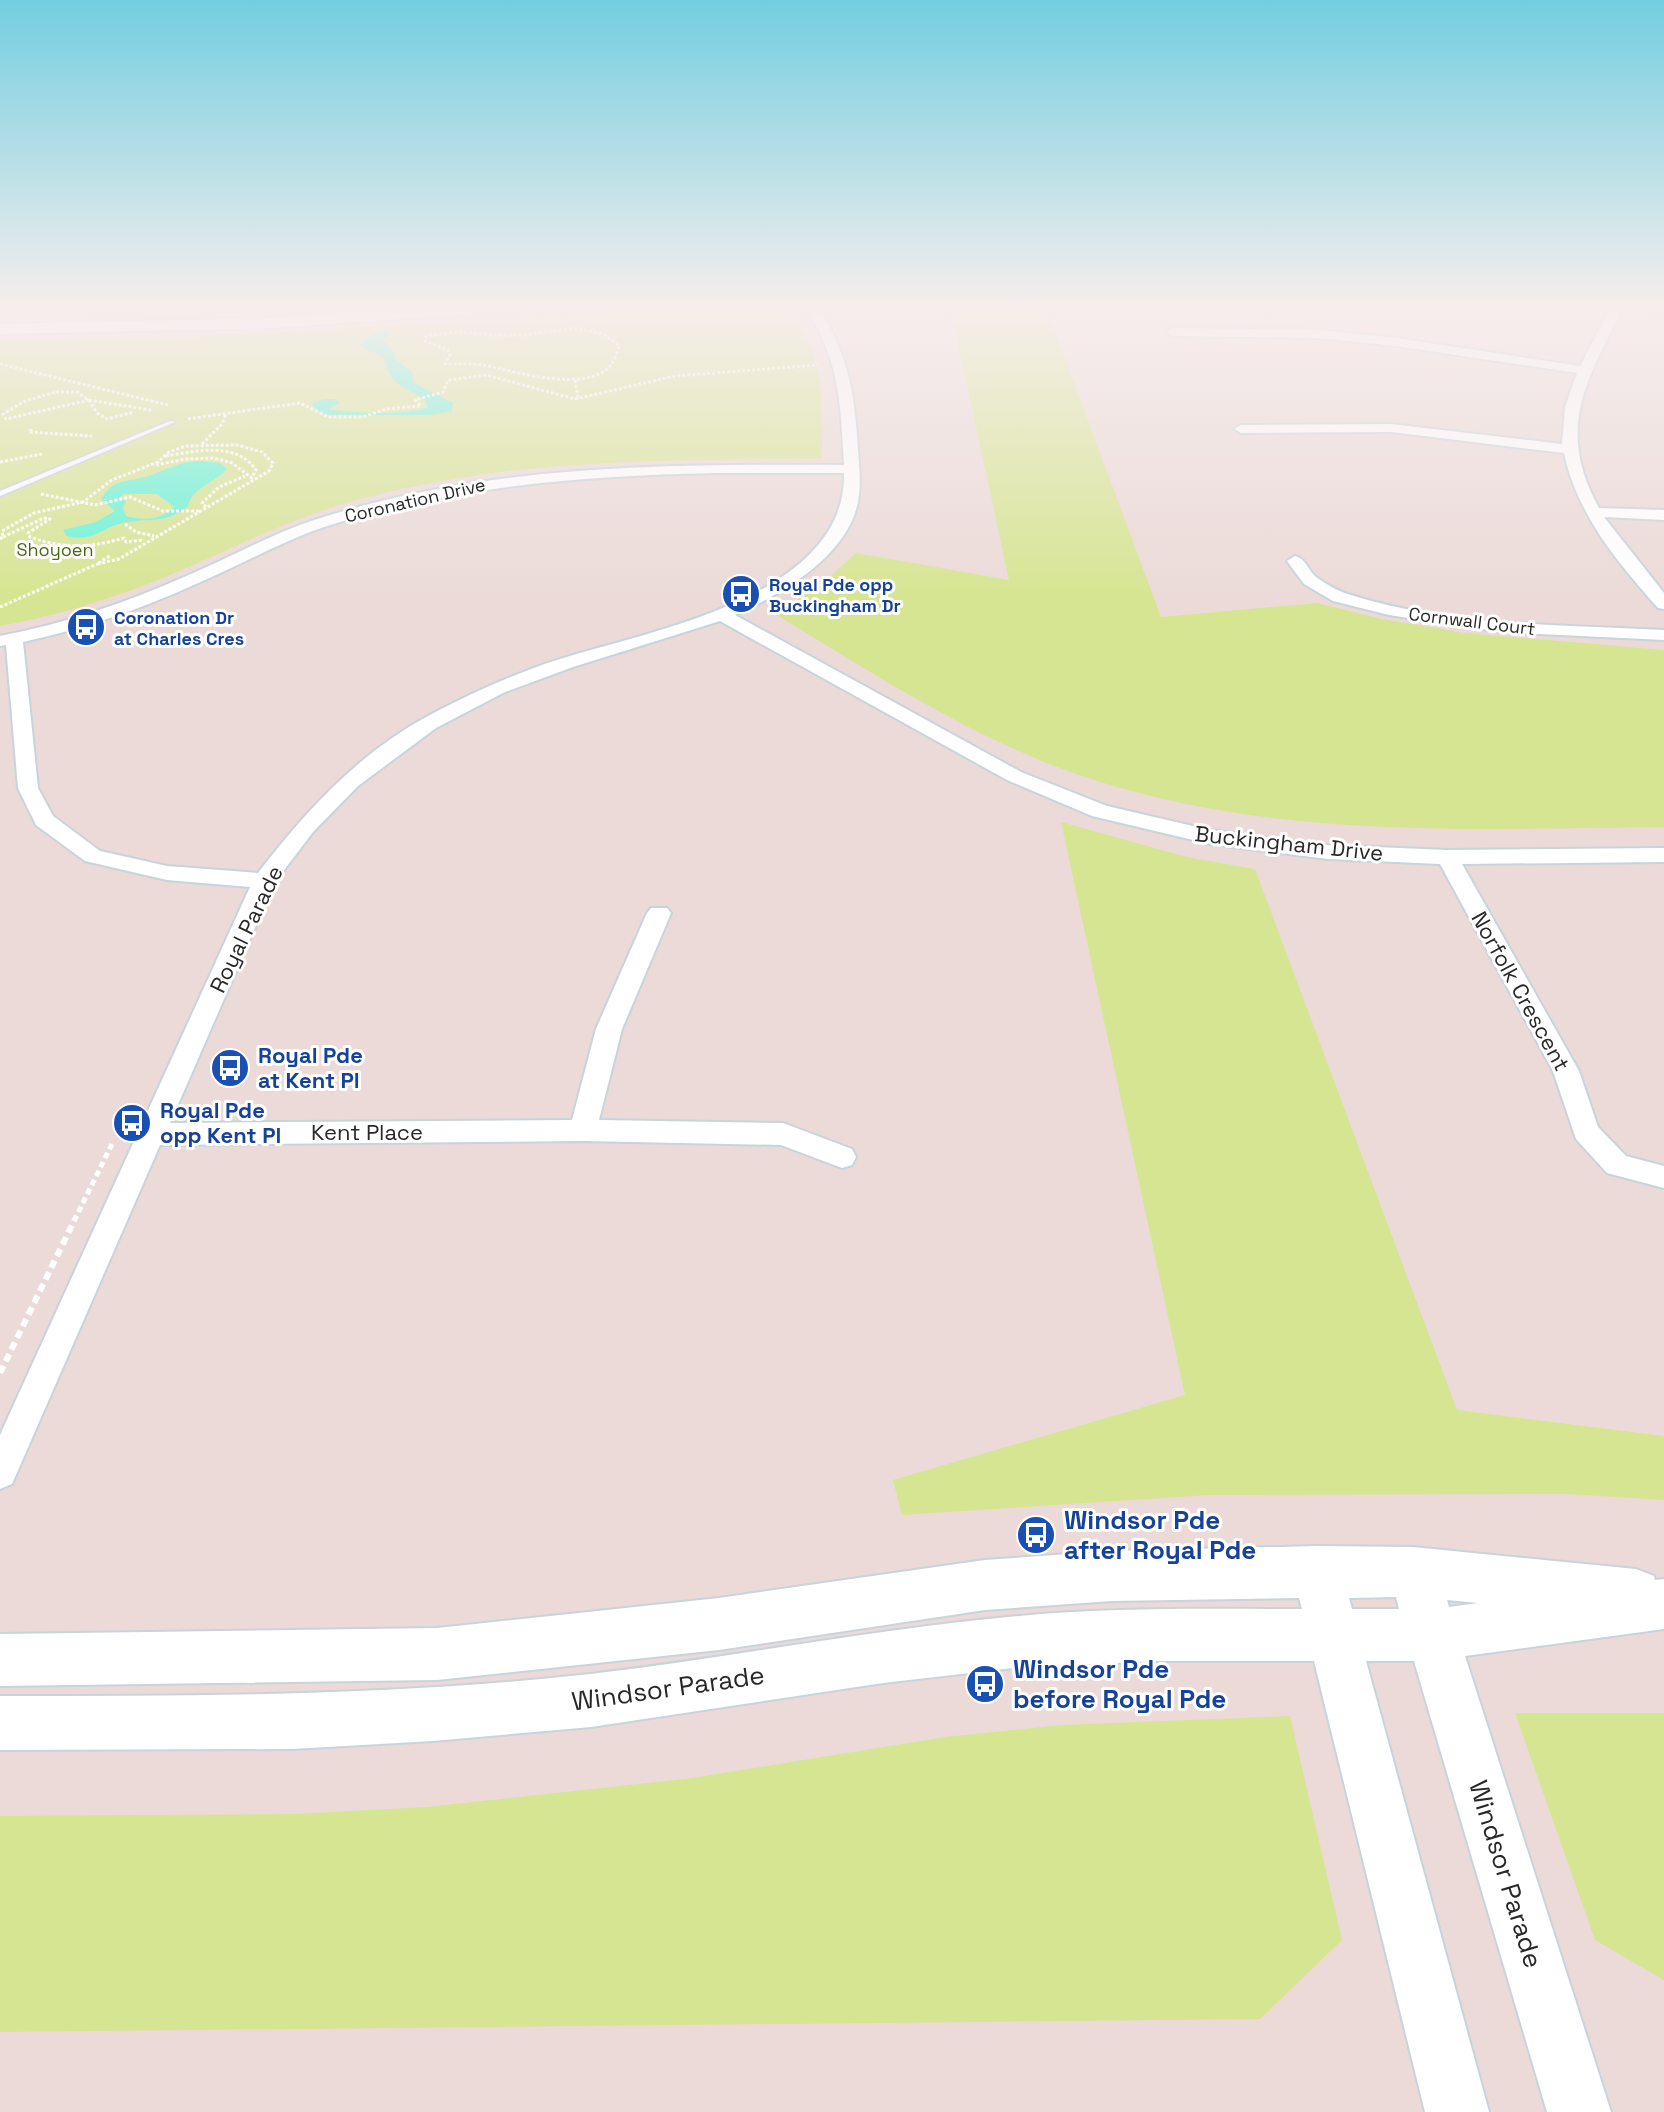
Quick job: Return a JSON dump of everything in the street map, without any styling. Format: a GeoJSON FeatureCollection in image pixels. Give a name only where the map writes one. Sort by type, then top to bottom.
{"type":"FeatureCollection","features":[{"type":"Feature","properties":{"kind":"street","name":"Royal Parade"},"geometry":{"type":"LineString","coordinates":[[0,1473],[264,881],[298,834],[331,797],[414,732],[507,684],[724,616],[794,575],[820,554],[848,512],[851,469],[846,401]]}},
{"type":"Feature","properties":{"kind":"street"},"geometry":{"type":"LineString","coordinates":[[1573,401],[1569,420],[1570,449],[1594,512],[1613,542],[1664,604]]}},
{"type":"Feature","properties":{"kind":"street"},"geometry":{"type":"LineString","coordinates":[[1241,429],[1391,428],[1570,449]]}},
{"type":"Feature","properties":{"kind":"street","name":"Coronation Drive"},"geometry":{"type":"LineString","coordinates":[[7,640],[135,602],[317,524],[402,500],[498,480],[645,469],[851,469]]}},
{"type":"Feature","properties":{"kind":"street"},"geometry":{"type":"LineString","coordinates":[[1594,512],[1664,515]]}},
{"type":"Feature","properties":{"kind":"street","name":"Cornwall Court"},"geometry":{"type":"LineString","coordinates":[[1295,561],[1310,580],[1339,597],[1389,610],[1501,627],[1664,635]]}},
{"type":"Feature","properties":{"kind":"street","name":"Buckingham Drive"},"geometry":{"type":"LineString","coordinates":[[724,616],[1014,776],[1100,811],[1210,837],[1328,852],[1447,857],[1664,855]]}},
{"type":"Feature","properties":{"kind":"street"},"geometry":{"type":"LineString","coordinates":[[7,640],[28,788],[44,820],[93,856],[167,873],[264,881]]}},
{"type":"Feature","properties":{"kind":"street","name":"Norfolk Crescent"},"geometry":{"type":"LineString","coordinates":[[1447,857],[1566,1071],[1586,1132],[1617,1165],[1664,1177]]}},
{"type":"Feature","properties":{"kind":"street"},"geometry":{"type":"LineString","coordinates":[[583,1130],[609,1029],[659,913]]}},
{"type":"Feature","properties":{"kind":"street","name":"Kent Place"},"geometry":{"type":"LineString","coordinates":[[151,1134],[583,1130],[783,1134],[842,1157]]}},
{"type":"Feature","properties":{"kind":"street"},"geometry":{"type":"LineString","coordinates":[[1317,1571],[1457,2112]]}},
{"type":"Feature","properties":{"kind":"street"},"geometry":{"type":"LineString","coordinates":[[0,1660],[437,1654],[719,1624],[985,1585],[1112,1576],[1413,1572],[1664,1597]]}},
{"type":"Feature","properties":{"kind":"street","name":"Windsor Parade"},"geometry":{"type":"LineString","coordinates":[[1413,1572],[1579,2112]]}},
{"type":"Feature","properties":{"kind":"street","name":"Windsor Parade"},"geometry":{"type":"LineString","coordinates":[[0,1723],[292,1722],[433,1714],[591,1700],[883,1657],[1022,1641],[1163,1635],[1433,1635],[1664,1604]]}},
{"type":"Feature","properties":{"kind":"lane"},"geometry":{"type":"LineString","coordinates":[[0,494],[172,422]]}},
{"type":"Feature","properties":{"kind":"path"},"geometry":{"type":"LineString","coordinates":[[6,419],[3,414],[13,404],[27,401]]}},
{"type":"Feature","properties":{"kind":"path"},"geometry":{"type":"LineString","coordinates":[[0,420],[87,401]]}},
{"type":"Feature","properties":{"kind":"path"},"geometry":{"type":"LineString","coordinates":[[89,401],[94,413],[100,418],[176,408],[146,401]]}},
{"type":"Feature","properties":{"kind":"path"},"geometry":{"type":"LineString","coordinates":[[91,401],[134,412]]}},
{"type":"Feature","properties":{"kind":"path"},"geometry":{"type":"LineString","coordinates":[[172,422],[300,403],[323,417],[363,417],[386,409],[421,406],[416,401]]}},
{"type":"Feature","properties":{"kind":"path"},"geometry":{"type":"LineString","coordinates":[[202,444],[222,424],[226,414]]}},
{"type":"Feature","properties":{"kind":"path"},"geometry":{"type":"LineString","coordinates":[[32,429],[29,432],[38,435],[71,432],[96,437]]}},
{"type":"Feature","properties":{"kind":"path"},"geometry":{"type":"LineString","coordinates":[[97,564],[118,559],[272,468],[273,463],[267,455],[237,445],[202,444],[177,449],[148,467]]}},
{"type":"Feature","properties":{"kind":"path"},"geometry":{"type":"LineString","coordinates":[[164,456],[203,451],[242,456],[255,465],[252,478]]}},
{"type":"Feature","properties":{"kind":"path"},"geometry":{"type":"LineString","coordinates":[[11,466],[23,459]]}},
{"type":"Feature","properties":{"kind":"path"},"geometry":{"type":"LineString","coordinates":[[1,538],[2,531],[34,513],[83,502],[112,480],[176,460],[213,459],[234,464],[245,476],[252,478]]}},
{"type":"Feature","properties":{"kind":"path"},"geometry":{"type":"LineString","coordinates":[[206,507],[202,503],[209,494],[245,476]]}},
{"type":"Feature","properties":{"kind":"path"},"geometry":{"type":"LineString","coordinates":[[17,487],[50,497],[83,502],[105,504],[121,499],[140,499],[147,502],[148,507],[200,511]]}},
{"type":"Feature","properties":{"kind":"path"},"geometry":{"type":"LineString","coordinates":[[1,538],[44,518],[50,519],[28,533],[30,537],[58,547],[104,544],[124,538],[126,542],[149,539]]}},
{"type":"Feature","properties":{"kind":"path"},"geometry":{"type":"LineString","coordinates":[[125,524],[136,532],[155,536]]}},
{"type":"Feature","properties":{"kind":"path"},"geometry":{"type":"LineString","coordinates":[[0,607],[111,555]]}},
{"type":"Feature","properties":{"kind":"path"},"geometry":{"type":"LineString","coordinates":[[0,1373],[116,1138]]}},
{"type":"Feature","properties":{"kind":"green space","name":"Shoyoen"},"geometry":{"type":"Polygon","coordinates":[[[0,401],[821,401],[822,459],[573,465],[451,479],[330,508],[110,598],[0,626],[0,401]]]}},
{"type":"Feature","properties":{"kind":"green space"},"geometry":{"type":"Polygon","coordinates":[[[970,401],[1081,401],[1161,617],[1317,603],[1382,619],[1465,633],[1664,650],[1664,827],[1509,829],[1354,825],[1278,819],[1202,807],[1126,790],[1052,765],[980,733],[910,696],[775,614],[822,584],[856,553],[1009,580],[970,401]]]}},
{"type":"Feature","properties":{"kind":"green space"},"geometry":{"type":"Polygon","coordinates":[[[1061,822],[1187,857],[1255,869],[1457,1410],[1664,1436],[1664,1500],[1568,1494],[1208,1495],[902,1515],[893,1480],[1185,1395],[1061,822]]]}},
{"type":"Feature","properties":{"kind":"green space"},"geometry":{"type":"Polygon","coordinates":[[[1515,1713],[1664,1713],[1664,1980],[1595,1940],[1515,1713]]]}},
{"type":"Feature","properties":{"kind":"green space"},"geometry":{"type":"Polygon","coordinates":[[[1290,1716],[1342,1940],[1260,2019],[0,2032],[0,1816],[294,1814],[427,1807],[693,1778],[945,1737],[1062,1725],[1290,1716]]]}},
{"type":"Feature","properties":{"kind":"shaded area"},"geometry":{"type":"Polygon","coordinates":[[[337,401],[339,403],[328,409],[394,413],[428,407],[425,401],[453,403],[452,411],[431,415],[330,415],[322,414],[311,404],[337,401]]]}},
{"type":"Feature","properties":{"kind":"shaded area"},"geometry":{"type":"Polygon","coordinates":[[[192,462],[220,463],[227,469],[194,494],[188,506],[180,512],[159,519],[119,524],[85,537],[67,536],[63,530],[96,522],[115,511],[101,499],[111,487],[192,462]],[[124,494],[119,498],[126,501],[123,508],[126,516],[152,518],[164,515],[174,507],[157,494],[124,494]]]}},
{"type":"Feature","properties":{"kind":"place","name":"Royal Pde opp Buckingham Dr"},"geometry":{"type":"Point","coordinates":[741,594]}},
{"type":"Feature","properties":{"kind":"place","name":"Coronation Dr at Charles Cres"},"geometry":{"type":"Point","coordinates":[86,627]}},
{"type":"Feature","properties":{"kind":"place","name":"Royal Pde at Kent Pl"},"geometry":{"type":"Point","coordinates":[230,1068]}},
{"type":"Feature","properties":{"kind":"place","name":"Royal Pde opp Kent Pl"},"geometry":{"type":"Point","coordinates":[132,1123]}},
{"type":"Feature","properties":{"kind":"place","name":"Windsor Pde after Royal Pde"},"geometry":{"type":"Point","coordinates":[1036,1535]}},
{"type":"Feature","properties":{"kind":"place","name":"Windsor Pde before Royal Pde"},"geometry":{"type":"Point","coordinates":[985,1684]}}]}
